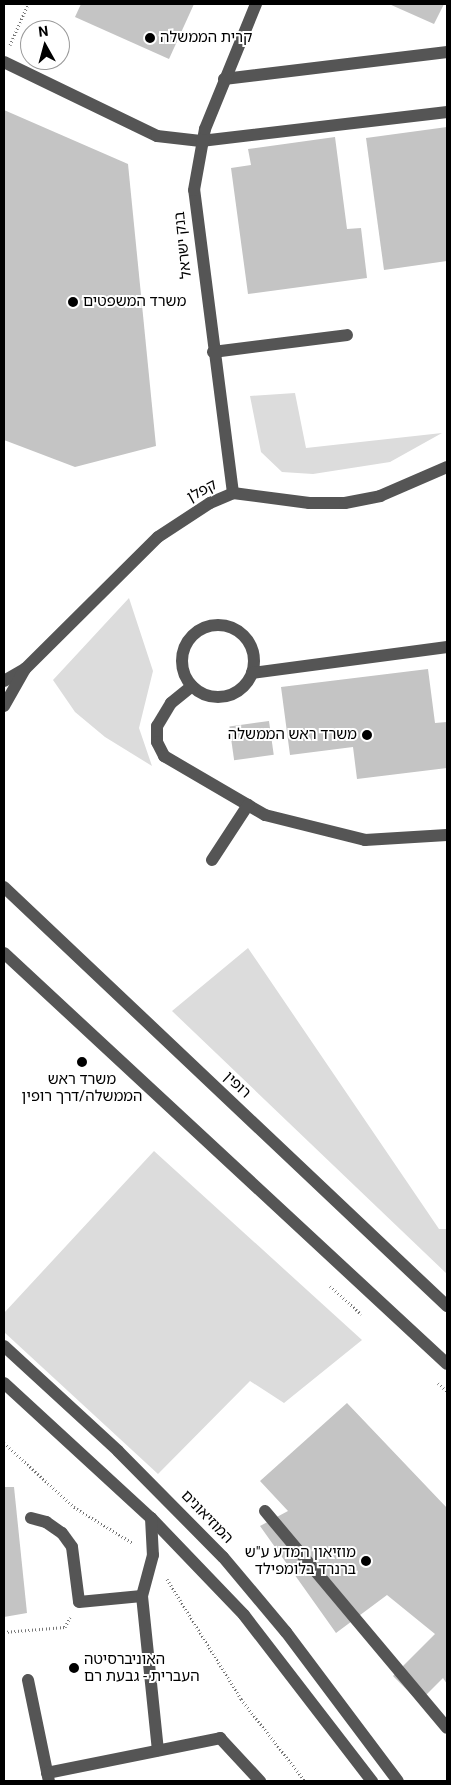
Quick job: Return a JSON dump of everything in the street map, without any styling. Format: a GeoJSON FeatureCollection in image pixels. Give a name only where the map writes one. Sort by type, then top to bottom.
{"type":"FeatureCollection","features":[{"type":"Feature","properties":{"kind":"street","name":"בנק ישראל"},"geometry":{"type":"LineString","coordinates":[[233,493],[213,352],[194,190],[201,141],[224,79],[256,4]]}},
{"type":"Feature","properties":{"kind":"street"},"geometry":{"type":"LineString","coordinates":[[224,79],[447,52]]}},
{"type":"Feature","properties":{"kind":"street"},"geometry":{"type":"LineString","coordinates":[[6,57],[158,136],[201,141],[447,112]]}},
{"type":"Feature","properties":{"kind":"street"},"geometry":{"type":"LineString","coordinates":[[213,352],[347,335]]}},
{"type":"Feature","properties":{"kind":"street","name":"קפלן"},"geometry":{"type":"LineString","coordinates":[[4,681],[25,669],[158,537],[210,503],[233,493],[309,503],[345,502],[380,496],[447,467]]}},
{"type":"Feature","properties":{"kind":"street"},"geometry":{"type":"LineString","coordinates":[[214,625],[238,631],[247,640],[254,661],[252,673],[245,684],[226,696],[214,697],[192,686],[182,663],[186,645],[198,632],[214,625]]}},
{"type":"Feature","properties":{"kind":"street"},"geometry":{"type":"LineString","coordinates":[[252,673],[447,648]]}},
{"type":"Feature","properties":{"kind":"street","name":"קפלן"},"geometry":{"type":"LineString","coordinates":[[4,706],[25,669]]}},
{"type":"Feature","properties":{"kind":"street"},"geometry":{"type":"LineString","coordinates":[[192,686],[171,703],[157,726],[157,742],[164,756],[265,815],[365,840],[447,835]]}},
{"type":"Feature","properties":{"kind":"street"},"geometry":{"type":"LineString","coordinates":[[212,860],[248,805]]}},
{"type":"Feature","properties":{"kind":"street","name":"רופין"},"geometry":{"type":"LineString","coordinates":[[4,888],[447,1306]]}},
{"type":"Feature","properties":{"kind":"street"},"geometry":{"type":"LineString","coordinates":[[4,953],[447,1364]]}},
{"type":"Feature","properties":{"kind":"street","name":"המוזיאונים"},"geometry":{"type":"LineString","coordinates":[[4,1346],[118,1451],[223,1557],[286,1632],[398,1781]]}},
{"type":"Feature","properties":{"kind":"street"},"geometry":{"type":"LineString","coordinates":[[4,1383],[151,1518],[244,1615],[372,1781]]}},
{"type":"Feature","properties":{"kind":"street"},"geometry":{"type":"LineString","coordinates":[[265,1511],[447,1728]]}},
{"type":"Feature","properties":{"kind":"street"},"geometry":{"type":"LineString","coordinates":[[31,1518],[46,1522],[62,1533],[72,1547],[79,1602],[142,1596]]}},
{"type":"Feature","properties":{"kind":"street"},"geometry":{"type":"LineString","coordinates":[[151,1518],[153,1555],[142,1596],[158,1750]]}},
{"type":"Feature","properties":{"kind":"street"},"geometry":{"type":"LineString","coordinates":[[28,1680],[48,1777],[158,1750],[220,1738],[260,1781]]}},
{"type":"Feature","properties":{"kind":"path"},"geometry":{"type":"LineString","coordinates":[[6,57],[28,4]]}},
{"type":"Feature","properties":{"kind":"path"},"geometry":{"type":"LineString","coordinates":[[4,1632],[65,1627],[79,1602]]}},
{"type":"Feature","properties":{"kind":"shaded area"},"geometry":{"type":"Polygon","coordinates":[[[295,393],[306,448],[442,433],[390,462],[313,474],[282,472],[261,452],[250,396],[295,393]]]}},
{"type":"Feature","properties":{"kind":"shaded area"},"geometry":{"type":"Polygon","coordinates":[[[129,598],[153,671],[139,728],[152,766],[105,737],[75,712],[53,680],[129,598]]]}},
{"type":"Feature","properties":{"kind":"shaded area"},"geometry":{"type":"Polygon","coordinates":[[[248,948],[439,1229],[447,1229],[447,1274],[172,1011],[248,948]]]}},
{"type":"Feature","properties":{"kind":"shaded area"},"geometry":{"type":"Polygon","coordinates":[[[154,1151],[362,1340],[284,1403],[250,1381],[158,1474],[4,1332],[4,1313],[154,1151]]]}},
{"type":"Feature","properties":{"kind":"building","name":"קרית הממשלה"},"geometry":{"type":"Polygon","coordinates":[[[81,4],[194,4],[169,59],[75,17],[81,4]]]}},
{"type":"Feature","properties":{"kind":"building"},"geometry":{"type":"Polygon","coordinates":[[[389,4],[444,4],[434,24],[389,4]]]}},
{"type":"Feature","properties":{"kind":"building","name":"משרד המשפטים"},"geometry":{"type":"Polygon","coordinates":[[[4,110],[128,164],[156,446],[75,467],[4,440],[4,110]]]}},
{"type":"Feature","properties":{"kind":"building"},"geometry":{"type":"Polygon","coordinates":[[[447,127],[447,261],[384,270],[366,138],[447,127]]]}},
{"type":"Feature","properties":{"kind":"building"},"geometry":{"type":"Polygon","coordinates":[[[335,137],[347,229],[361,228],[367,278],[248,294],[231,168],[251,165],[248,149],[335,137]]]}},
{"type":"Feature","properties":{"kind":"building","name":"משרד ראש הממשלה"},"geometry":{"type":"Polygon","coordinates":[[[428,669],[435,723],[447,722],[447,768],[357,779],[353,747],[290,755],[281,687],[428,669]]]}},
{"type":"Feature","properties":{"kind":"building"},"geometry":{"type":"Polygon","coordinates":[[[269,721],[274,755],[234,760],[229,727],[269,721]]]}},
{"type":"Feature","properties":{"kind":"building","name":"מוזיאון המדע ע\"ש ברנרד בלומפילד"},"geometry":{"type":"Polygon","coordinates":[[[347,1403],[447,1508],[447,1684],[443,1678],[419,1702],[393,1676],[435,1634],[387,1595],[336,1633],[260,1526],[288,1511],[260,1481],[347,1403]]]}},
{"type":"Feature","properties":{"kind":"building"},"geometry":{"type":"Polygon","coordinates":[[[4,1487],[14,1487],[27,1613],[4,1617],[4,1487]]]}},
{"type":"Feature","properties":{"kind":"place","name":"קרית הממשלה"},"geometry":{"type":"Point","coordinates":[150,38]}},
{"type":"Feature","properties":{"kind":"place","name":"משרד המשפטים"},"geometry":{"type":"Point","coordinates":[73,302]}},
{"type":"Feature","properties":{"kind":"place","name":"משרד ראש הממשלה"},"geometry":{"type":"Point","coordinates":[367,735]}},
{"type":"Feature","properties":{"kind":"place","name":"משרד ראש הממשלה/דרך רופין"},"geometry":{"type":"Point","coordinates":[82,1062]}},
{"type":"Feature","properties":{"kind":"place","name":"מוזיאון המדע ע\"ש ברנרד בלומפילד"},"geometry":{"type":"Point","coordinates":[366,1561]}},
{"type":"Feature","properties":{"kind":"place","name":"האוניברסיטה העברית - גבעת רם"},"geometry":{"type":"Point","coordinates":[74,1668]}}]}
